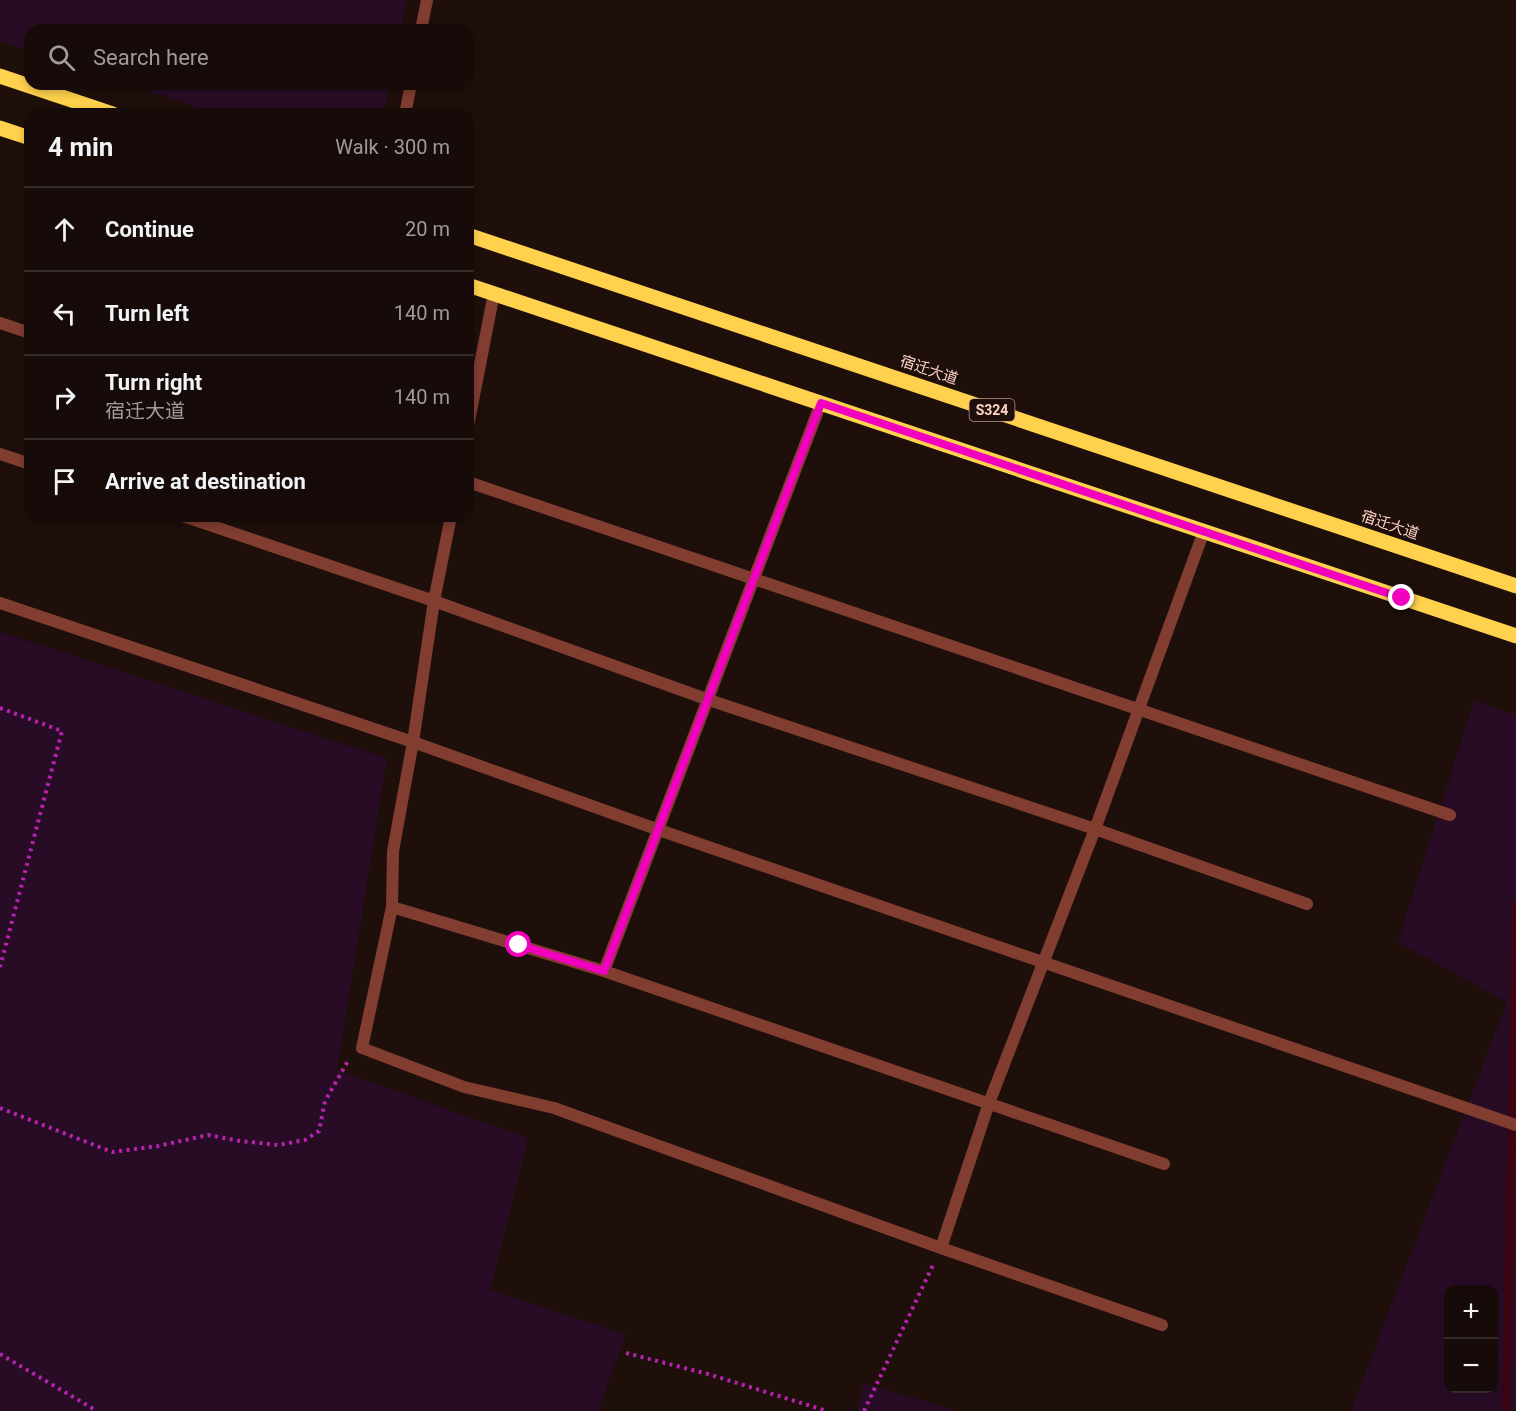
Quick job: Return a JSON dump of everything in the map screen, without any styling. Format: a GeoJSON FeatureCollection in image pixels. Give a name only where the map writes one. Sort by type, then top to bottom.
{"type":"FeatureCollection","features":[{"type":"Feature","properties":{"kind":"main road"},"geometry":{"type":"LineString","coordinates":[[0,76],[24,84]]}},
{"type":"Feature","properties":{"kind":"main road"},"geometry":{"type":"LineString","coordinates":[[42,90],[95,108]]}},
{"type":"Feature","properties":{"kind":"main road"},"geometry":{"type":"LineString","coordinates":[[0,128],[24,136]]}},
{"type":"Feature","properties":{"kind":"main road","name":"宿迁大道"},"geometry":{"type":"LineString","coordinates":[[474,237],[1516,586]]}},
{"type":"Feature","properties":{"kind":"main road"},"geometry":{"type":"LineString","coordinates":[[474,287],[1516,636]]}},
{"type":"Feature","properties":{"kind":"street"},"geometry":{"type":"LineString","coordinates":[[422,24],[427,0]]}},
{"type":"Feature","properties":{"kind":"street"},"geometry":{"type":"LineString","coordinates":[[406,108],[410,90]]}},
{"type":"Feature","properties":{"kind":"street"},"geometry":{"type":"LineString","coordinates":[[474,395],[494,293]]}},
{"type":"Feature","properties":{"kind":"street"},"geometry":{"type":"LineString","coordinates":[[0,323],[24,331]]}},
{"type":"Feature","properties":{"kind":"street"},"geometry":{"type":"LineString","coordinates":[[604,971],[821,403]]}},
{"type":"Feature","properties":{"kind":"street"},"geometry":{"type":"LineString","coordinates":[[0,454],[24,462]]}},
{"type":"Feature","properties":{"kind":"street"},"geometry":{"type":"LineString","coordinates":[[474,484],[1450,815]]}},
{"type":"Feature","properties":{"kind":"street"},"geometry":{"type":"LineString","coordinates":[[201,522],[434,601],[709,700],[1095,829],[1307,904]]}},
{"type":"Feature","properties":{"kind":"street"},"geometry":{"type":"LineString","coordinates":[[450,522],[434,601],[413,742],[393,851],[392,907],[362,1048],[464,1087],[554,1108],[1162,1325]]}},
{"type":"Feature","properties":{"kind":"street"},"geometry":{"type":"LineString","coordinates":[[941,1248],[989,1103],[1095,829],[1204,531]]}},
{"type":"Feature","properties":{"kind":"street"},"geometry":{"type":"LineString","coordinates":[[0,603],[413,742],[659,830],[1516,1125]]}},
{"type":"Feature","properties":{"kind":"street"},"geometry":{"type":"LineString","coordinates":[[392,907],[604,971],[1164,1164]]}},
{"type":"Feature","properties":{"kind":"path"},"geometry":{"type":"LineString","coordinates":[[0,708],[62,731],[0,967]]}},
{"type":"Feature","properties":{"kind":"path"},"geometry":{"type":"LineString","coordinates":[[0,1108],[112,1152],[158,1146],[208,1135],[240,1142],[278,1145],[305,1140],[319,1131],[325,1101],[350,1058],[362,1048]]}},
{"type":"Feature","properties":{"kind":"path"},"geometry":{"type":"LineString","coordinates":[[864,1411],[941,1248]]}},
{"type":"Feature","properties":{"kind":"path"},"geometry":{"type":"LineString","coordinates":[[626,1353],[708,1374],[827,1411]]}},
{"type":"Feature","properties":{"kind":"path"},"geometry":{"type":"LineString","coordinates":[[0,1354],[97,1411]]}},
{"type":"Feature","properties":{"kind":"shaded area"},"geometry":{"type":"Polygon","coordinates":[[[0,0],[406,0],[401,24],[24,24],[24,49],[0,41],[0,0]]]}},
{"type":"Feature","properties":{"kind":"shaded area"},"geometry":{"type":"Polygon","coordinates":[[[146,90],[388,90],[384,108],[200,108],[146,90]]]}},
{"type":"Feature","properties":{"kind":"shaded area"},"geometry":{"type":"Polygon","coordinates":[[[0,632],[387,758],[337,1070],[528,1138],[490,1290],[626,1334],[598,1411],[0,1411],[0,632]]]}},
{"type":"Feature","properties":{"kind":"shaded area"},"geometry":{"type":"Polygon","coordinates":[[[1474,701],[1516,715],[1516,1411],[1351,1411],[1507,1002],[1398,942],[1474,701]]]}},
{"type":"Feature","properties":{"kind":"shaded area"},"geometry":{"type":"Polygon","coordinates":[[[864,1383],[958,1411],[857,1411],[864,1383]]]}},
{"type":"Feature","properties":{"kind":"waterway"},"geometry":{"type":"LineString","coordinates":[[1506,1411],[1516,904]]}},
{"type":"Feature","properties":{"kind":"route"},"geometry":{"type":"LineString","coordinates":[[519,945],[604,971],[821,403],[1402,598]]}}]}
